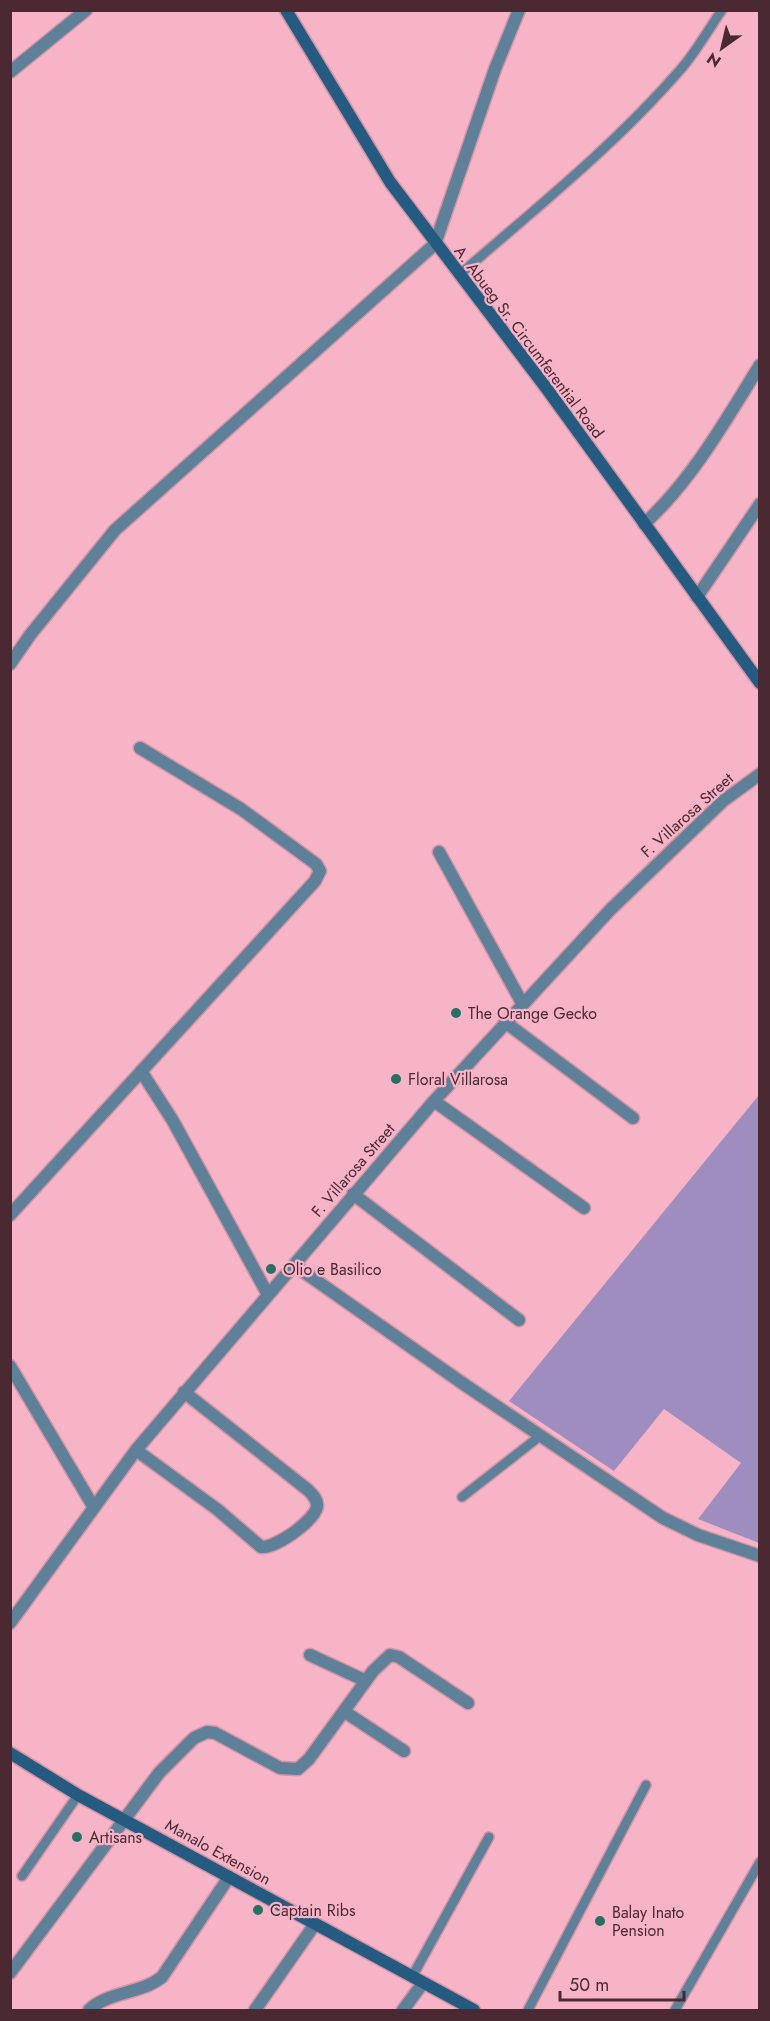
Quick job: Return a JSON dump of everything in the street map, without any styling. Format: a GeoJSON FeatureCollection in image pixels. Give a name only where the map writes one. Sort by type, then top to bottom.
{"type":"FeatureCollection","features":[{"type":"Feature","properties":{"kind":"street"},"geometry":{"type":"LineString","coordinates":[[10,72],[86,10]]}},
{"type":"Feature","properties":{"kind":"street","name":"A. Abueg Sr. Circumferential Road"},"geometry":{"type":"LineString","coordinates":[[286,10],[390,182],[546,389],[759,684]]}},
{"type":"Feature","properties":{"kind":"street"},"geometry":{"type":"LineString","coordinates":[[10,664],[43,618],[115,530],[435,244],[495,69],[519,10]]}},
{"type":"Feature","properties":{"kind":"street"},"geometry":{"type":"LineString","coordinates":[[644,524],[659,510],[693,467],[759,365]]}},
{"type":"Feature","properties":{"kind":"street"},"geometry":{"type":"LineString","coordinates":[[697,597],[759,504]]}},
{"type":"Feature","properties":{"kind":"street"},"geometry":{"type":"LineString","coordinates":[[10,1215],[315,881],[320,871],[316,864],[241,808],[140,748]]}},
{"type":"Feature","properties":{"kind":"street","name":"F. Villarosa Street"},"geometry":{"type":"LineString","coordinates":[[10,1623],[136,1450],[267,1293],[294,1265],[434,1101],[522,1003],[674,848],[723,801],[759,774]]}},
{"type":"Feature","properties":{"kind":"street"},"geometry":{"type":"LineString","coordinates":[[439,852],[522,1003]]}},
{"type":"Feature","properties":{"kind":"street"},"geometry":{"type":"LineString","coordinates":[[505,1022],[633,1118]]}},
{"type":"Feature","properties":{"kind":"street"},"geometry":{"type":"LineString","coordinates":[[141,1071],[173,1121],[267,1293]]}},
{"type":"Feature","properties":{"kind":"street"},"geometry":{"type":"LineString","coordinates":[[434,1101],[584,1208]]}},
{"type":"Feature","properties":{"kind":"street"},"geometry":{"type":"LineString","coordinates":[[353,1194],[519,1320]]}},
{"type":"Feature","properties":{"kind":"street"},"geometry":{"type":"LineString","coordinates":[[294,1265],[540,1436],[663,1518],[698,1535],[759,1556]]}},
{"type":"Feature","properties":{"kind":"street"},"geometry":{"type":"LineString","coordinates":[[10,1366],[93,1506]]}},
{"type":"Feature","properties":{"kind":"street"},"geometry":{"type":"LineString","coordinates":[[136,1450],[218,1510],[261,1547],[276,1545],[313,1514],[317,1506],[316,1499],[309,1490],[184,1392]]}},
{"type":"Feature","properties":{"kind":"street"},"geometry":{"type":"LineString","coordinates":[[310,1655],[366,1681]]}},
{"type":"Feature","properties":{"kind":"street"},"geometry":{"type":"LineString","coordinates":[[10,1973],[159,1773],[194,1738],[207,1732],[215,1733],[280,1768],[298,1769],[345,1712],[383,1659],[394,1655],[468,1703]]}},
{"type":"Feature","properties":{"kind":"street"},"geometry":{"type":"LineString","coordinates":[[345,1712],[404,1751]]}},
{"type":"Feature","properties":{"kind":"street","name":"Manalo Extension"},"geometry":{"type":"LineString","coordinates":[[10,1753],[78,1795],[474,2010]]}},
{"type":"Feature","properties":{"kind":"street"},"geometry":{"type":"LineString","coordinates":[[89,2010],[100,2001],[149,1986],[162,1977],[229,1876]]}},
{"type":"Feature","properties":{"kind":"street"},"geometry":{"type":"LineString","coordinates":[[255,2010],[315,1924]]}},
{"type":"Feature","properties":{"kind":"street"},"geometry":{"type":"LineString","coordinates":[[404,2010],[417,1980]]}},
{"type":"Feature","properties":{"kind":"lane"},"geometry":{"type":"LineString","coordinates":[[459,275],[561,187],[641,112],[681,68],[722,10]]}},
{"type":"Feature","properties":{"kind":"lane"},"geometry":{"type":"LineString","coordinates":[[462,1497],[540,1436]]}},
{"type":"Feature","properties":{"kind":"lane"},"geometry":{"type":"LineString","coordinates":[[528,2010],[646,1785]]}},
{"type":"Feature","properties":{"kind":"lane"},"geometry":{"type":"LineString","coordinates":[[22,1876],[78,1795]]}},
{"type":"Feature","properties":{"kind":"lane"},"geometry":{"type":"LineString","coordinates":[[417,1980],[489,1837]]}},
{"type":"Feature","properties":{"kind":"lane"},"geometry":{"type":"LineString","coordinates":[[675,2010],[759,1862]]}},
{"type":"Feature","properties":{"kind":"shaded area"},"geometry":{"type":"Polygon","coordinates":[[[759,1095],[759,1543],[698,1519],[741,1463],[664,1409],[614,1471],[509,1401],[759,1095]]]}},
{"type":"Feature","properties":{"kind":"place","name":"The Orange Gecko"},"geometry":{"type":"Point","coordinates":[456,1013]}},
{"type":"Feature","properties":{"kind":"place","name":"Floral Villarosa"},"geometry":{"type":"Point","coordinates":[396,1079]}},
{"type":"Feature","properties":{"kind":"place","name":"Olio e Basilico"},"geometry":{"type":"Point","coordinates":[271,1269]}},
{"type":"Feature","properties":{"kind":"place","name":"Artisans"},"geometry":{"type":"Point","coordinates":[77,1837]}},
{"type":"Feature","properties":{"kind":"place","name":"Captain Ribs"},"geometry":{"type":"Point","coordinates":[258,1910]}},
{"type":"Feature","properties":{"kind":"place","name":"Balay Inato Pension"},"geometry":{"type":"Point","coordinates":[600,1921]}}]}
